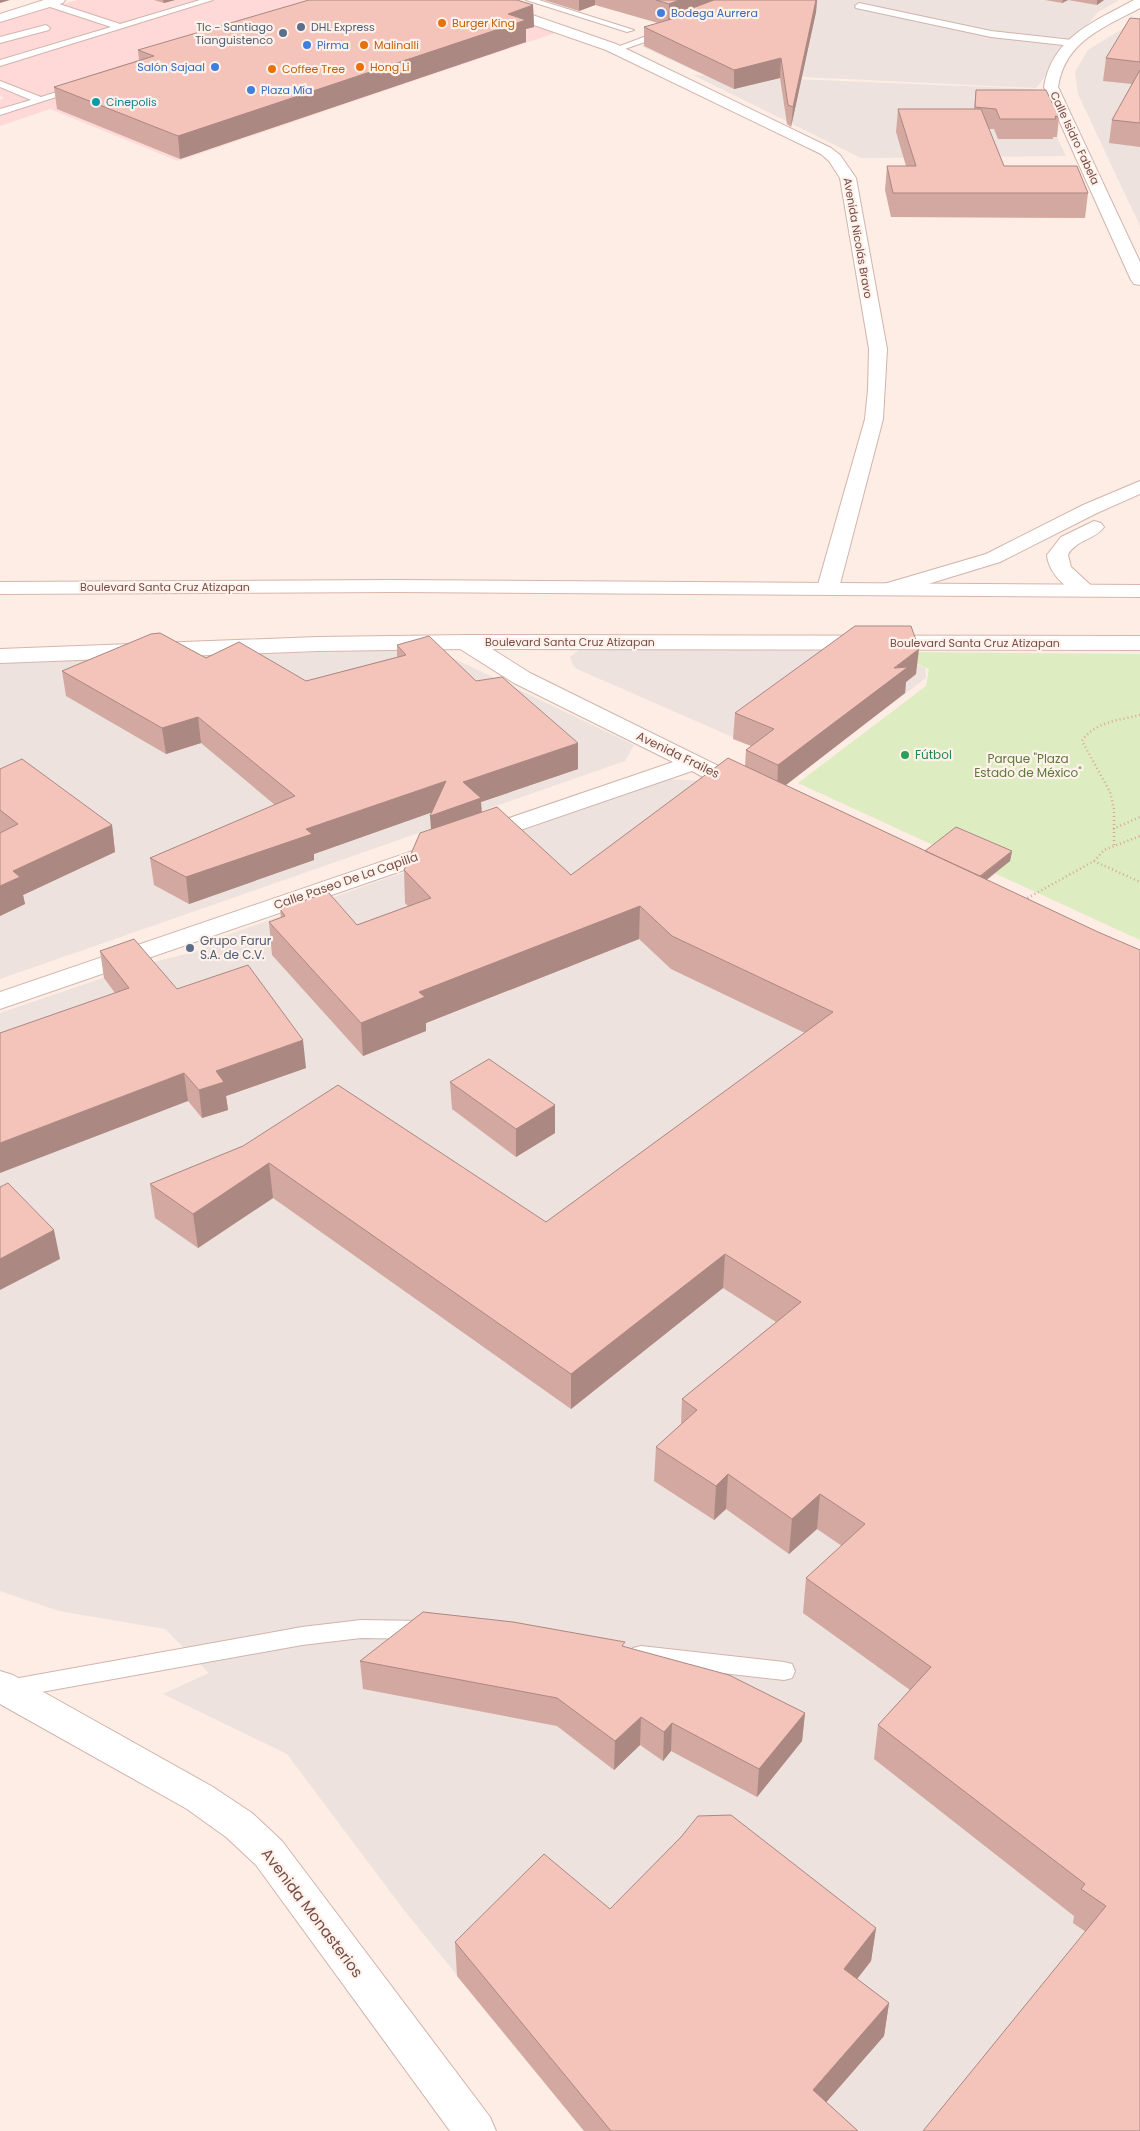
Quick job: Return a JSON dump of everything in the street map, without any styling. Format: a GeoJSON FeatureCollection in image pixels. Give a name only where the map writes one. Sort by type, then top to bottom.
{"type":"FeatureCollection","features":[{"type":"Feature","properties":{"kind":"street","name":"Avenida Nicolás Bravo"},"geometry":{"type":"LineString","coordinates":[[476,0],[616,49],[826,151],[835,158],[848,178],[878,350],[877,390],[874,419],[828,588]]}},
{"type":"Feature","properties":{"kind":"street"},"geometry":{"type":"LineString","coordinates":[[0,18],[53,2]]}},
{"type":"Feature","properties":{"kind":"street","name":"Calle Isidro Fabela"},"geometry":{"type":"LineString","coordinates":[[1140,2],[1072,42],[1053,68],[1051,87],[1140,280]]}},
{"type":"Feature","properties":{"kind":"street"},"geometry":{"type":"LineString","coordinates":[[892,589],[993,558],[1140,487]]}},
{"type":"Feature","properties":{"kind":"street"},"geometry":{"type":"LineString","coordinates":[[1085,590],[1062,572],[1056,563],[1057,554],[1065,543],[1079,534],[1140,505]]}},
{"type":"Feature","properties":{"kind":"street","name":"Boulevard Santa Cruz Atizapan"},"geometry":{"type":"LineString","coordinates":[[0,588],[405,586],[1140,591]]}},
{"type":"Feature","properties":{"kind":"street","name":"Boulevard Santa Cruz Atizapan"},"geometry":{"type":"LineString","coordinates":[[0,656],[318,644],[464,642],[1135,646]]}},
{"type":"Feature","properties":{"kind":"street","name":"Avenida Frailes"},"geometry":{"type":"LineString","coordinates":[[464,642],[522,678],[692,763],[764,796]]}},
{"type":"Feature","properties":{"kind":"street","name":"Calle Paseo De La Capilla"},"geometry":{"type":"LineString","coordinates":[[0,1001],[209,927],[692,763]]}},
{"type":"Feature","properties":{"kind":"street","name":"Avenida Monasterios"},"geometry":{"type":"LineString","coordinates":[[2,1688],[200,1798],[239,1824],[269,1853],[475,2131]]}},
{"type":"Feature","properties":{"kind":"lane"},"geometry":{"type":"LineString","coordinates":[[0,63],[209,0]]}},
{"type":"Feature","properties":{"kind":"lane"},"geometry":{"type":"LineString","coordinates":[[530,0],[630,30]]}},
{"type":"Feature","properties":{"kind":"lane"},"geometry":{"type":"LineString","coordinates":[[53,2],[120,27]]}},
{"type":"Feature","properties":{"kind":"lane"},"geometry":{"type":"LineString","coordinates":[[859,6],[991,34],[1072,42]]}},
{"type":"Feature","properties":{"kind":"lane"},"geometry":{"type":"LineString","coordinates":[[0,40],[46,28]]}},
{"type":"Feature","properties":{"kind":"lane"},"geometry":{"type":"LineString","coordinates":[[616,49],[671,29]]}},
{"type":"Feature","properties":{"kind":"lane"},"geometry":{"type":"LineString","coordinates":[[0,84],[41,100]]}},
{"type":"Feature","properties":{"kind":"lane"},"geometry":{"type":"LineString","coordinates":[[0,112],[89,85]]}},
{"type":"Feature","properties":{"kind":"lane"},"geometry":{"type":"LineString","coordinates":[[2,1688],[302,1636],[361,1629],[446,1632]]}},
{"type":"Feature","properties":{"kind":"lane"},"geometry":{"type":"LineString","coordinates":[[625,1653],[784,1671]]}},
{"type":"Feature","properties":{"kind":"path"},"geometry":{"type":"LineString","coordinates":[[1114,846],[1114,809],[1110,792],[1082,741],[1084,734],[1094,728],[1140,715]]}},
{"type":"Feature","properties":{"kind":"path"},"geometry":{"type":"LineString","coordinates":[[1113,829],[1140,817]]}},
{"type":"Feature","properties":{"kind":"path"},"geometry":{"type":"LineString","coordinates":[[1022,901],[1094,861],[1104,850],[1140,836]]}},
{"type":"Feature","properties":{"kind":"path"},"geometry":{"type":"LineString","coordinates":[[1094,861],[1140,882]]}},
{"type":"Feature","properties":{"kind":"shaded area","name":"Plaza Mía"},"geometry":{"type":"Polygon","coordinates":[[[77,0],[461,0],[558,32],[178,161],[50,109],[0,126],[0,100],[4,98],[0,96],[0,23],[77,0]]]}},
{"type":"Feature","properties":{"kind":"shaded area"},"geometry":{"type":"Polygon","coordinates":[[[763,0],[1119,0],[1097,13],[1036,88],[697,72],[641,46],[763,0]]]}},
{"type":"Feature","properties":{"kind":"shaded area"},"geometry":{"type":"Polygon","coordinates":[[[1140,18],[1140,226],[1078,94],[1075,72],[1088,50],[1140,18]]]}},
{"type":"Feature","properties":{"kind":"shaded area"},"geometry":{"type":"Polygon","coordinates":[[[693,75],[1034,89],[1066,156],[861,158],[693,75]]]}},
{"type":"Feature","properties":{"kind":"shaded area"},"geometry":{"type":"Polygon","coordinates":[[[817,647],[913,663],[925,668],[926,678],[806,769],[577,669],[570,657],[580,649],[817,647]]]}},
{"type":"Feature","properties":{"kind":"shaded area"},"geometry":{"type":"Polygon","coordinates":[[[434,649],[634,745],[625,761],[0,979],[0,661],[434,649]]]}},
{"type":"Feature","properties":{"kind":"shaded area"},"geometry":{"type":"Polygon","coordinates":[[[666,779],[702,781],[1098,960],[1140,2131],[584,2131],[404,1910],[287,1754],[163,1694],[209,1673],[165,1629],[59,1611],[0,1591],[0,1013],[138,966],[202,950],[216,939],[666,779]]]}},
{"type":"Feature","properties":{"kind":"green space","name":"Parque \"Plaza Estado de México\""},"geometry":{"type":"Polygon","coordinates":[[[911,652],[1140,654],[1140,940],[798,783],[926,686],[929,669],[915,663],[911,652]]]}},
{"type":"Feature","properties":{"kind":"building","name":"Plaza Mía"},"geometry":{"type":"Polygon","coordinates":[[[309,0],[517,0],[533,5],[508,14],[526,20],[178,136],[54,87],[154,56],[138,50],[309,0]]]}},
{"type":"Feature","properties":{"kind":"building"},"geometry":{"type":"Polygon","coordinates":[[[656,0],[679,0],[669,4],[656,0]]]}},
{"type":"Feature","properties":{"kind":"building"},"geometry":{"type":"Polygon","coordinates":[[[714,0],[816,0],[793,107],[788,105],[781,58],[734,70],[644,27],[689,14],[682,12],[714,0]]]}},
{"type":"Feature","properties":{"kind":"building"},"geometry":{"type":"Polygon","coordinates":[[[1130,18],[1140,19],[1140,62],[1106,58],[1130,18]]]}},
{"type":"Feature","properties":{"kind":"building"},"geometry":{"type":"Polygon","coordinates":[[[1140,70],[1140,123],[1112,120],[1140,70]]]}},
{"type":"Feature","properties":{"kind":"building"},"geometry":{"type":"Polygon","coordinates":[[[976,90],[1046,90],[1059,117],[1055,116],[1056,119],[1000,119],[996,109],[975,107],[976,90]]]}},
{"type":"Feature","properties":{"kind":"building"},"geometry":{"type":"Polygon","coordinates":[[[898,109],[981,109],[1004,166],[1077,166],[1088,193],[893,193],[887,166],[916,166],[898,109]]]}},
{"type":"Feature","properties":{"kind":"building"},"geometry":{"type":"Polygon","coordinates":[[[855,626],[911,626],[919,649],[894,668],[908,667],[778,765],[746,750],[774,729],[735,713],[855,626]]]}},
{"type":"Feature","properties":{"kind":"building"},"geometry":{"type":"Polygon","coordinates":[[[160,633],[206,658],[239,642],[306,681],[406,655],[397,645],[429,636],[476,681],[502,677],[578,743],[463,782],[481,798],[430,816],[446,781],[306,829],[312,834],[186,877],[150,858],[295,796],[198,717],[162,728],[62,671],[151,634],[160,633]]]}},
{"type":"Feature","properties":{"kind":"building"},"geometry":{"type":"Polygon","coordinates":[[[728,758],[1140,950],[1140,2131],[923,2131],[1106,1906],[1081,1889],[1085,1884],[878,1725],[931,1667],[806,1578],[865,1524],[820,1494],[792,1519],[728,1474],[716,1486],[656,1447],[697,1410],[682,1399],[801,1302],[725,1254],[571,1374],[269,1163],[193,1214],[150,1184],[243,1146],[338,1085],[546,1222],[833,1012],[672,936],[640,906],[419,992],[425,997],[361,1023],[269,922],[285,916],[280,909],[328,892],[357,925],[431,898],[404,870],[420,833],[497,807],[571,875],[728,758]]]}},
{"type":"Feature","properties":{"kind":"building"},"geometry":{"type":"Polygon","coordinates":[[[22,759],[112,825],[13,871],[20,877],[0,886],[0,833],[18,824],[0,810],[0,769],[22,759]]]}},
{"type":"Feature","properties":{"kind":"building"},"geometry":{"type":"Polygon","coordinates":[[[956,827],[1012,851],[980,876],[925,851],[956,827]]]}},
{"type":"Feature","properties":{"kind":"building"},"geometry":{"type":"Polygon","coordinates":[[[134,939],[177,989],[248,965],[303,1040],[216,1071],[224,1082],[199,1090],[184,1073],[0,1143],[0,1033],[129,988],[100,951],[134,939]]]}},
{"type":"Feature","properties":{"kind":"building"},"geometry":{"type":"Polygon","coordinates":[[[489,1059],[555,1105],[516,1129],[450,1082],[489,1059]]]}},
{"type":"Feature","properties":{"kind":"building"},"geometry":{"type":"Polygon","coordinates":[[[8,1183],[54,1230],[0,1259],[0,1187],[8,1183]]]}},
{"type":"Feature","properties":{"kind":"building"},"geometry":{"type":"Polygon","coordinates":[[[423,1612],[513,1622],[625,1642],[622,1646],[729,1675],[805,1713],[759,1769],[672,1723],[664,1732],[641,1717],[615,1741],[557,1698],[360,1661],[423,1612]]]}},
{"type":"Feature","properties":{"kind":"building"},"geometry":{"type":"Polygon","coordinates":[[[731,1815],[876,1928],[844,1969],[889,2003],[813,2090],[858,2131],[611,2131],[455,1942],[544,1854],[610,1909],[681,1837],[698,1816],[731,1815]]]}},
{"type":"Feature","properties":{"kind":"place","name":"Bodega Aurrera"},"geometry":{"type":"Point","coordinates":[661,13]}},
{"type":"Feature","properties":{"kind":"place","name":"Burger King"},"geometry":{"type":"Point","coordinates":[442,23]}},
{"type":"Feature","properties":{"kind":"place","name":"DHL Express"},"geometry":{"type":"Point","coordinates":[301,27]}},
{"type":"Feature","properties":{"kind":"place","name":"Tlc - Santiago Tianguistenco"},"geometry":{"type":"Point","coordinates":[283,33]}},
{"type":"Feature","properties":{"kind":"place","name":"Pirma"},"geometry":{"type":"Point","coordinates":[307,45]}},
{"type":"Feature","properties":{"kind":"place","name":"Malinalli"},"geometry":{"type":"Point","coordinates":[364,45]}},
{"type":"Feature","properties":{"kind":"place","name":"Salón Sajaal"},"geometry":{"type":"Point","coordinates":[215,67]}},
{"type":"Feature","properties":{"kind":"place","name":"Hong Li"},"geometry":{"type":"Point","coordinates":[360,67]}},
{"type":"Feature","properties":{"kind":"place","name":"Coffee Tree"},"geometry":{"type":"Point","coordinates":[272,69]}},
{"type":"Feature","properties":{"kind":"place","name":"Plaza Mía"},"geometry":{"type":"Point","coordinates":[251,90]}},
{"type":"Feature","properties":{"kind":"place","name":"Cinepolis"},"geometry":{"type":"Point","coordinates":[96,102]}},
{"type":"Feature","properties":{"kind":"place","name":"Fútbol"},"geometry":{"type":"Point","coordinates":[905,755]}},
{"type":"Feature","properties":{"kind":"place","name":"Grupo Farur S.A. de C.V."},"geometry":{"type":"Point","coordinates":[190,948]}}]}
